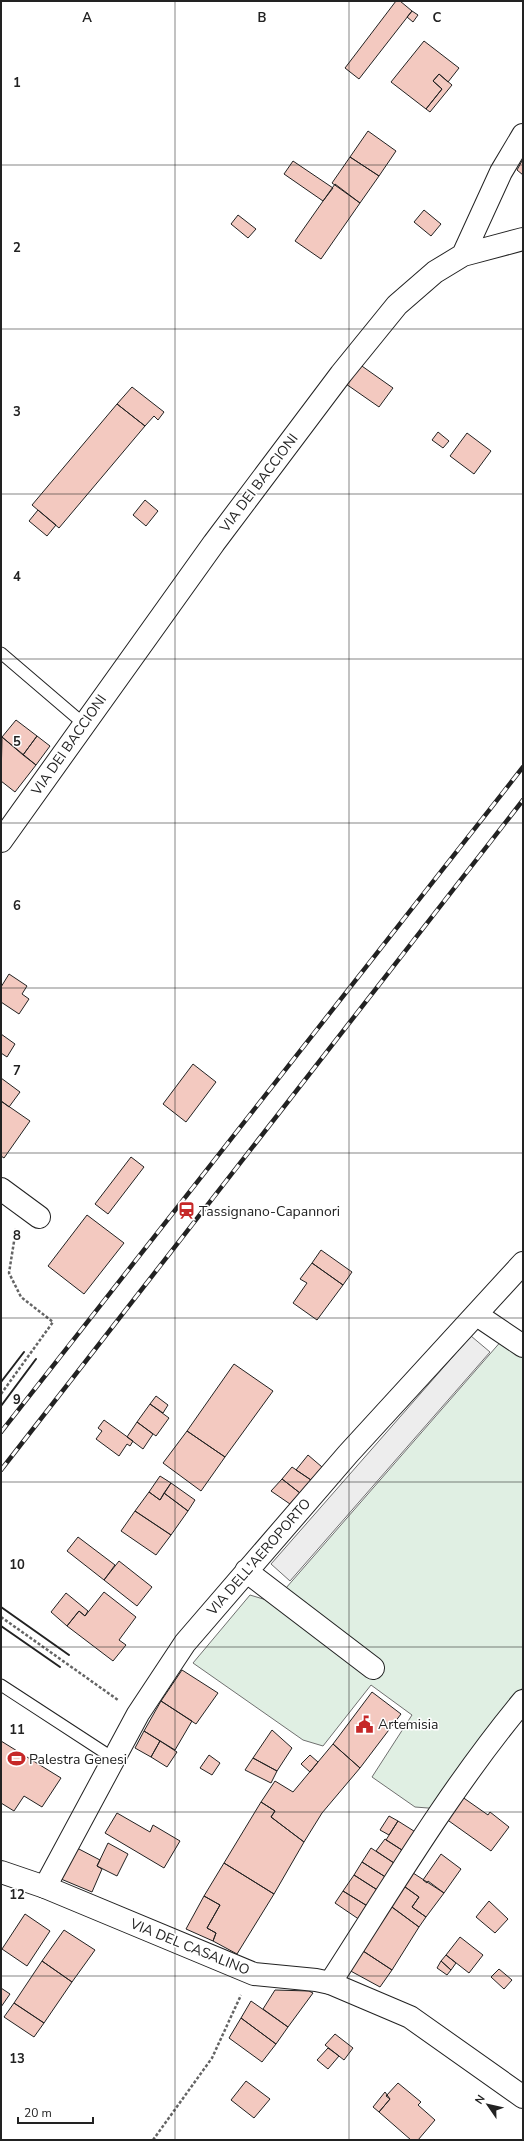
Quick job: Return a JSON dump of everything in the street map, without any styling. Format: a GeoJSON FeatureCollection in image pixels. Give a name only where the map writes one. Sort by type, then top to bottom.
{"type":"FeatureCollection","features":[{"type":"Feature","properties":{"kind":"street"},"geometry":{"type":"LineString","coordinates":[[463,255],[501,172],[523,135]]}},
{"type":"Feature","properties":{"kind":"street","name":"VIA DEI BACCIONI"},"geometry":{"type":"LineString","coordinates":[[2,838],[214,543],[341,374],[392,310],[435,272],[463,255],[523,239]]}},
{"type":"Feature","properties":{"kind":"street"},"geometry":{"type":"LineString","coordinates":[[1,1189],[39,1218]]}},
{"type":"Feature","properties":{"kind":"street","name":"VIA DELL'AEROPORTO"},"geometry":{"type":"LineString","coordinates":[[45,1887],[138,1714],[185,1644],[246,1571],[348,1454],[477,1315],[523,1263]]}},
{"type":"Feature","properties":{"kind":"street"},"geometry":{"type":"LineString","coordinates":[[477,1315],[523,1346]]}},
{"type":"Feature","properties":{"kind":"street"},"geometry":{"type":"LineString","coordinates":[[246,1571],[373,1668]]}},
{"type":"Feature","properties":{"kind":"street"},"geometry":{"type":"LineString","coordinates":[[330,1983],[429,1829],[497,1732],[523,1701]]}},
{"type":"Feature","properties":{"kind":"street","name":"VIA DEL CASALINO"},"geometry":{"type":"LineString","coordinates":[[1,1872],[45,1887],[254,1974],[316,1980],[330,1983],[410,2017],[523,2098]]}},
{"type":"Feature","properties":{"kind":"lane"},"geometry":{"type":"LineString","coordinates":[[1,653],[84,724]]}},
{"type":"Feature","properties":{"kind":"lane"},"geometry":{"type":"LineString","coordinates":[[1,1685],[113,1758]]}},
{"type":"Feature","properties":{"kind":"path"},"geometry":{"type":"LineString","coordinates":[[1,1394],[53,1322],[21,1297],[9,1274],[20,1203]]}},
{"type":"Feature","properties":{"kind":"path"},"geometry":{"type":"LineString","coordinates":[[1,1617],[138,1714]]}},
{"type":"Feature","properties":{"kind":"path"},"geometry":{"type":"LineString","coordinates":[[153,2140],[212,2058],[237,2003],[254,1974]]}},
{"type":"Feature","properties":{"kind":"green space"},"geometry":{"type":"Polygon","coordinates":[[[503,1339],[523,1358],[523,1688],[514,1695],[441,1809],[415,1807],[372,1777],[412,1715],[371,1685],[323,1746],[303,1740],[193,1663],[250,1595],[273,1602],[279,1596],[503,1339]]]}},
{"type":"Feature","properties":{"kind":"shaded area"},"geometry":{"type":"Polygon","coordinates":[[[471,1336],[490,1352],[290,1581],[271,1564],[471,1336]]]}},
{"type":"Feature","properties":{"kind":"building"},"geometry":{"type":"Polygon","coordinates":[[[396,1],[400,1],[412,11],[359,79],[345,68],[396,1]]]}},
{"type":"Feature","properties":{"kind":"building"},"geometry":{"type":"Polygon","coordinates":[[[412,11],[418,15],[413,22],[407,17],[412,11]]]}},
{"type":"Feature","properties":{"kind":"building"},"geometry":{"type":"Polygon","coordinates":[[[424,41],[459,68],[448,82],[439,74],[433,81],[442,89],[426,109],[391,82],[424,41]]]}},
{"type":"Feature","properties":{"kind":"building"},"geometry":{"type":"Polygon","coordinates":[[[439,74],[452,85],[430,112],[426,109],[442,89],[433,81],[439,74]]]}},
{"type":"Feature","properties":{"kind":"building"},"geometry":{"type":"Polygon","coordinates":[[[368,131],[396,151],[379,176],[350,157],[368,131]]]}},
{"type":"Feature","properties":{"kind":"building"},"geometry":{"type":"Polygon","coordinates":[[[350,157],[379,176],[360,203],[332,183],[350,157]]]}},
{"type":"Feature","properties":{"kind":"building"},"geometry":{"type":"Polygon","coordinates":[[[523,159],[523,175],[517,170],[523,159]]]}},
{"type":"Feature","properties":{"kind":"building"},"geometry":{"type":"Polygon","coordinates":[[[293,161],[333,188],[323,201],[284,174],[293,161]]]}},
{"type":"Feature","properties":{"kind":"building"},"geometry":{"type":"Polygon","coordinates":[[[335,184],[360,203],[321,259],[295,241],[335,184]]]}},
{"type":"Feature","properties":{"kind":"building"},"geometry":{"type":"Polygon","coordinates":[[[424,210],[441,224],[431,236],[414,222],[424,210]]]}},
{"type":"Feature","properties":{"kind":"building"},"geometry":{"type":"Polygon","coordinates":[[[238,215],[256,229],[248,238],[231,224],[238,215]]]}},
{"type":"Feature","properties":{"kind":"building"},"geometry":{"type":"Polygon","coordinates":[[[359,364],[393,388],[379,407],[346,384],[359,364]]]}},
{"type":"Feature","properties":{"kind":"building"},"geometry":{"type":"Polygon","coordinates":[[[132,387],[164,412],[158,420],[154,416],[145,426],[117,404],[132,387]]]}},
{"type":"Feature","properties":{"kind":"building"},"geometry":{"type":"Polygon","coordinates":[[[117,404],[145,426],[59,528],[32,505],[117,404]]]}},
{"type":"Feature","properties":{"kind":"building"},"geometry":{"type":"Polygon","coordinates":[[[438,432],[449,441],[443,448],[432,440],[438,432]]]}},
{"type":"Feature","properties":{"kind":"building"},"geometry":{"type":"Polygon","coordinates":[[[467,433],[491,451],[474,474],[450,456],[467,433]]]}},
{"type":"Feature","properties":{"kind":"building"},"geometry":{"type":"Polygon","coordinates":[[[145,500],[158,511],[146,526],[133,515],[145,500]]]}},
{"type":"Feature","properties":{"kind":"building"},"geometry":{"type":"Polygon","coordinates":[[[38,510],[56,525],[47,536],[29,521],[38,510]]]}},
{"type":"Feature","properties":{"kind":"building"},"geometry":{"type":"Polygon","coordinates":[[[16,720],[37,736],[23,755],[2,737],[16,720]]]}},
{"type":"Feature","properties":{"kind":"building"},"geometry":{"type":"Polygon","coordinates":[[[37,736],[50,746],[36,765],[23,755],[37,736]]]}},
{"type":"Feature","properties":{"kind":"building"},"geometry":{"type":"Polygon","coordinates":[[[2,737],[36,765],[15,792],[1,781],[2,737]]]}},
{"type":"Feature","properties":{"kind":"building"},"geometry":{"type":"Polygon","coordinates":[[[9,974],[27,986],[22,994],[29,999],[19,1014],[1,1002],[1,987],[9,974]]]}},
{"type":"Feature","properties":{"kind":"building"},"geometry":{"type":"Polygon","coordinates":[[[1,1034],[15,1044],[7,1057],[1,1053],[1,1034]]]}},
{"type":"Feature","properties":{"kind":"building"},"geometry":{"type":"Polygon","coordinates":[[[193,1064],[216,1082],[186,1122],[163,1104],[193,1064]]]}},
{"type":"Feature","properties":{"kind":"building"},"geometry":{"type":"Polygon","coordinates":[[[1,1078],[20,1092],[9,1107],[1,1101],[1,1078]]]}},
{"type":"Feature","properties":{"kind":"building"},"geometry":{"type":"Polygon","coordinates":[[[1,1101],[30,1121],[4,1158],[1,1156],[1,1101]]]}},
{"type":"Feature","properties":{"kind":"building"},"geometry":{"type":"Polygon","coordinates":[[[131,1157],[144,1167],[108,1214],[95,1204],[131,1157]]]}},
{"type":"Feature","properties":{"kind":"building"},"geometry":{"type":"Polygon","coordinates":[[[87,1215],[124,1243],[84,1294],[48,1266],[87,1215]]]}},
{"type":"Feature","properties":{"kind":"building"},"geometry":{"type":"Polygon","coordinates":[[[321,1250],[352,1272],[343,1285],[312,1263],[321,1250]]]}},
{"type":"Feature","properties":{"kind":"building"},"geometry":{"type":"Polygon","coordinates":[[[312,1263],[343,1285],[317,1320],[293,1303],[307,1283],[300,1279],[312,1263]]]}},
{"type":"Feature","properties":{"kind":"building"},"geometry":{"type":"Polygon","coordinates":[[[234,1364],[273,1391],[225,1457],[187,1431],[234,1364]]]}},
{"type":"Feature","properties":{"kind":"building"},"geometry":{"type":"Polygon","coordinates":[[[156,1396],[168,1405],[163,1413],[150,1404],[156,1396]]]}},
{"type":"Feature","properties":{"kind":"building"},"geometry":{"type":"Polygon","coordinates":[[[150,1404],[169,1418],[156,1436],[137,1422],[150,1404]]]}},
{"type":"Feature","properties":{"kind":"building"},"geometry":{"type":"Polygon","coordinates":[[[104,1420],[133,1441],[130,1446],[127,1444],[119,1456],[96,1439],[102,1431],[98,1428],[104,1420]]]}},
{"type":"Feature","properties":{"kind":"building"},"geometry":{"type":"Polygon","coordinates":[[[137,1422],[153,1434],[143,1449],[127,1437],[137,1422]]]}},
{"type":"Feature","properties":{"kind":"building"},"geometry":{"type":"Polygon","coordinates":[[[187,1431],[225,1457],[201,1491],[163,1463],[187,1431]]]}},
{"type":"Feature","properties":{"kind":"building"},"geometry":{"type":"Polygon","coordinates":[[[308,1455],[322,1467],[311,1480],[296,1470],[308,1455]]]}},
{"type":"Feature","properties":{"kind":"building"},"geometry":{"type":"Polygon","coordinates":[[[292,1467],[311,1480],[300,1493],[282,1479],[292,1467]]]}},
{"type":"Feature","properties":{"kind":"building"},"geometry":{"type":"Polygon","coordinates":[[[160,1476],[171,1483],[160,1500],[149,1492],[160,1476]]]}},
{"type":"Feature","properties":{"kind":"building"},"geometry":{"type":"Polygon","coordinates":[[[282,1479],[300,1493],[290,1504],[271,1491],[282,1479]]]}},
{"type":"Feature","properties":{"kind":"building"},"geometry":{"type":"Polygon","coordinates":[[[171,1483],[195,1500],[188,1511],[164,1493],[171,1483]]]}},
{"type":"Feature","properties":{"kind":"building"},"geometry":{"type":"Polygon","coordinates":[[[149,1492],[160,1500],[164,1493],[188,1511],[171,1535],[135,1511],[149,1492]]]}},
{"type":"Feature","properties":{"kind":"building"},"geometry":{"type":"Polygon","coordinates":[[[135,1511],[171,1535],[156,1555],[121,1531],[135,1511]]]}},
{"type":"Feature","properties":{"kind":"building"},"geometry":{"type":"Polygon","coordinates":[[[78,1537],[115,1565],[104,1580],[67,1551],[78,1537]]]}},
{"type":"Feature","properties":{"kind":"building"},"geometry":{"type":"Polygon","coordinates":[[[119,1561],[152,1587],[137,1606],[104,1580],[119,1561]]]}},
{"type":"Feature","properties":{"kind":"building"},"geometry":{"type":"Polygon","coordinates":[[[104,1592],[136,1617],[119,1640],[126,1645],[113,1661],[67,1626],[79,1611],[85,1616],[104,1592]]]}},
{"type":"Feature","properties":{"kind":"building"},"geometry":{"type":"Polygon","coordinates":[[[66,1593],[88,1611],[85,1616],[79,1611],[67,1626],[51,1612],[66,1593]]]}},
{"type":"Feature","properties":{"kind":"building"},"geometry":{"type":"Polygon","coordinates":[[[182,1670],[218,1693],[196,1724],[161,1701],[182,1670]]]}},
{"type":"Feature","properties":{"kind":"building"},"geometry":{"type":"Polygon","coordinates":[[[372,1692],[401,1714],[360,1768],[333,1744],[372,1692]]]}},
{"type":"Feature","properties":{"kind":"building"},"geometry":{"type":"Polygon","coordinates":[[[161,1701],[192,1721],[175,1750],[144,1731],[161,1701]]]}},
{"type":"Feature","properties":{"kind":"building"},"geometry":{"type":"Polygon","coordinates":[[[272,1730],[292,1748],[277,1771],[253,1758],[272,1730]]]}},
{"type":"Feature","properties":{"kind":"building"},"geometry":{"type":"Polygon","coordinates":[[[144,1731],[160,1741],[151,1757],[135,1748],[144,1731]]]}},
{"type":"Feature","properties":{"kind":"building","name":"Palestra Genesi"},"geometry":{"type":"Polygon","coordinates":[[[1,1741],[61,1778],[42,1807],[24,1796],[14,1811],[1,1803],[1,1741]]]}},
{"type":"Feature","properties":{"kind":"building"},"geometry":{"type":"Polygon","coordinates":[[[160,1741],[177,1752],[167,1767],[151,1757],[160,1741]]]}},
{"type":"Feature","properties":{"kind":"building"},"geometry":{"type":"Polygon","coordinates":[[[333,1744],[360,1768],[322,1813],[304,1842],[271,1817],[275,1811],[261,1802],[275,1781],[293,1792],[333,1744]]]}},
{"type":"Feature","properties":{"kind":"building"},"geometry":{"type":"Polygon","coordinates":[[[209,1755],[220,1763],[212,1775],[200,1768],[209,1755]]]}},
{"type":"Feature","properties":{"kind":"building"},"geometry":{"type":"Polygon","coordinates":[[[310,1755],[318,1762],[310,1772],[301,1764],[310,1755]]]}},
{"type":"Feature","properties":{"kind":"building"},"geometry":{"type":"Polygon","coordinates":[[[253,1758],[277,1771],[271,1783],[245,1770],[253,1758]]]}},
{"type":"Feature","properties":{"kind":"building"},"geometry":{"type":"Polygon","coordinates":[[[458,1794],[488,1815],[490,1812],[509,1827],[491,1851],[442,1816],[458,1794]]]}},
{"type":"Feature","properties":{"kind":"building"},"geometry":{"type":"Polygon","coordinates":[[[261,1802],[275,1811],[271,1817],[304,1842],[274,1894],[224,1863],[261,1802]]]}},
{"type":"Feature","properties":{"kind":"building"},"geometry":{"type":"Polygon","coordinates":[[[117,1813],[150,1832],[153,1825],[180,1841],[164,1868],[105,1833],[117,1813]]]}},
{"type":"Feature","properties":{"kind":"building"},"geometry":{"type":"Polygon","coordinates":[[[389,1816],[398,1821],[389,1835],[380,1830],[389,1816]]]}},
{"type":"Feature","properties":{"kind":"building"},"geometry":{"type":"Polygon","coordinates":[[[398,1821],[417,1833],[405,1852],[386,1840],[398,1821]]]}},
{"type":"Feature","properties":{"kind":"building"},"geometry":{"type":"Polygon","coordinates":[[[385,1839],[405,1852],[397,1865],[376,1851],[385,1839]]]}},
{"type":"Feature","properties":{"kind":"building"},"geometry":{"type":"Polygon","coordinates":[[[108,1843],[128,1854],[117,1876],[97,1866],[108,1843]]]}},
{"type":"Feature","properties":{"kind":"building"},"geometry":{"type":"Polygon","coordinates":[[[77,1848],[100,1860],[97,1866],[102,1869],[92,1892],[61,1879],[77,1848]]]}},
{"type":"Feature","properties":{"kind":"building"},"geometry":{"type":"Polygon","coordinates":[[[371,1848],[397,1865],[387,1878],[362,1862],[371,1848]]]}},
{"type":"Feature","properties":{"kind":"building"},"geometry":{"type":"Polygon","coordinates":[[[441,1854],[461,1869],[444,1893],[428,1881],[427,1883],[423,1880],[441,1854]]]}},
{"type":"Feature","properties":{"kind":"building"},"geometry":{"type":"Polygon","coordinates":[[[362,1862],[387,1878],[379,1891],[354,1875],[362,1862]]]}},
{"type":"Feature","properties":{"kind":"building"},"geometry":{"type":"Polygon","coordinates":[[[224,1863],[274,1894],[237,1954],[213,1941],[216,1933],[207,1928],[220,1905],[204,1896],[224,1863]]]}},
{"type":"Feature","properties":{"kind":"building"},"geometry":{"type":"Polygon","coordinates":[[[410,1871],[444,1893],[426,1917],[412,1907],[419,1897],[401,1884],[410,1871]]]}},
{"type":"Feature","properties":{"kind":"building"},"geometry":{"type":"Polygon","coordinates":[[[354,1875],[379,1891],[369,1907],[343,1891],[354,1875]]]}},
{"type":"Feature","properties":{"kind":"building"},"geometry":{"type":"Polygon","coordinates":[[[401,1884],[419,1897],[412,1907],[426,1917],[419,1927],[388,1904],[401,1884]]]}},
{"type":"Feature","properties":{"kind":"building"},"geometry":{"type":"Polygon","coordinates":[[[343,1891],[369,1907],[360,1920],[335,1903],[343,1891]]]}},
{"type":"Feature","properties":{"kind":"building"},"geometry":{"type":"Polygon","coordinates":[[[204,1896],[220,1905],[207,1928],[216,1933],[213,1941],[186,1929],[204,1896]]]}},
{"type":"Feature","properties":{"kind":"building"},"geometry":{"type":"Polygon","coordinates":[[[489,1901],[508,1919],[495,1933],[476,1917],[489,1901]]]}},
{"type":"Feature","properties":{"kind":"building"},"geometry":{"type":"Polygon","coordinates":[[[389,1905],[419,1927],[392,1970],[360,1949],[389,1905]]]}},
{"type":"Feature","properties":{"kind":"building"},"geometry":{"type":"Polygon","coordinates":[[[25,1914],[50,1931],[27,1966],[2,1949],[25,1914]]]}},
{"type":"Feature","properties":{"kind":"building"},"geometry":{"type":"Polygon","coordinates":[[[64,1930],[95,1950],[72,1982],[42,1961],[64,1930]]]}},
{"type":"Feature","properties":{"kind":"building"},"geometry":{"type":"Polygon","coordinates":[[[460,1937],[483,1955],[469,1973],[446,1955],[460,1937]]]}},
{"type":"Feature","properties":{"kind":"building"},"geometry":{"type":"Polygon","coordinates":[[[360,1949],[392,1970],[380,1987],[347,1969],[360,1949]]]}},
{"type":"Feature","properties":{"kind":"building"},"geometry":{"type":"Polygon","coordinates":[[[446,1955],[456,1963],[451,1970],[441,1961],[446,1955]]]}},
{"type":"Feature","properties":{"kind":"building"},"geometry":{"type":"Polygon","coordinates":[[[42,1961],[72,1982],[44,2023],[14,2003],[42,1961]]]}},
{"type":"Feature","properties":{"kind":"building"},"geometry":{"type":"Polygon","coordinates":[[[441,1961],[451,1970],[447,1975],[437,1968],[441,1961]]]}},
{"type":"Feature","properties":{"kind":"building"},"geometry":{"type":"Polygon","coordinates":[[[499,1969],[512,1980],[504,1989],[491,1977],[499,1969]]]}},
{"type":"Feature","properties":{"kind":"building"},"geometry":{"type":"Polygon","coordinates":[[[1,1988],[10,1994],[1,2007],[1,1988]]]}},
{"type":"Feature","properties":{"kind":"building"},"geometry":{"type":"Polygon","coordinates":[[[275,1990],[309,1991],[313,1993],[288,2027],[263,2009],[275,1990]]]}},
{"type":"Feature","properties":{"kind":"building"},"geometry":{"type":"Polygon","coordinates":[[[251,2001],[288,2027],[276,2044],[241,2018],[251,2001]]]}},
{"type":"Feature","properties":{"kind":"building"},"geometry":{"type":"Polygon","coordinates":[[[14,2003],[44,2023],[34,2037],[4,2017],[14,2003]]]}},
{"type":"Feature","properties":{"kind":"building"},"geometry":{"type":"Polygon","coordinates":[[[241,2018],[276,2044],[262,2062],[229,2038],[241,2018]]]}},
{"type":"Feature","properties":{"kind":"building"},"geometry":{"type":"Polygon","coordinates":[[[335,2034],[353,2048],[344,2060],[325,2045],[335,2034]]]}},
{"type":"Feature","properties":{"kind":"building"},"geometry":{"type":"Polygon","coordinates":[[[328,2048],[339,2056],[328,2069],[317,2060],[328,2048]]]}},
{"type":"Feature","properties":{"kind":"building"},"geometry":{"type":"Polygon","coordinates":[[[246,2081],[270,2099],[254,2118],[231,2100],[246,2081]]]}},
{"type":"Feature","properties":{"kind":"building"},"geometry":{"type":"Polygon","coordinates":[[[398,2083],[421,2102],[418,2105],[435,2120],[418,2140],[411,2140],[379,2112],[390,2099],[386,2096],[398,2083]]]}},
{"type":"Feature","properties":{"kind":"building"},"geometry":{"type":"Polygon","coordinates":[[[385,2092],[390,2099],[379,2112],[373,2107],[385,2092]]]}},
{"type":"Feature","properties":{"kind":"railway"},"geometry":{"type":"LineString","coordinates":[[1,1432],[523,767]]}},
{"type":"Feature","properties":{"kind":"railway"},"geometry":{"type":"LineString","coordinates":[[1,1470],[523,800]]}},
{"type":"Feature","properties":{"kind":"wall"},"geometry":{"type":"LineString","coordinates":[[1,1382],[24,1352]]}},
{"type":"Feature","properties":{"kind":"wall"},"geometry":{"type":"LineString","coordinates":[[1,1406],[36,1359]]}},
{"type":"Feature","properties":{"kind":"wall"},"geometry":{"type":"LineString","coordinates":[[1,1607],[69,1655]]}},
{"type":"Feature","properties":{"kind":"wall"},"geometry":{"type":"LineString","coordinates":[[1,1626],[60,1667]]}},
{"type":"Feature","properties":{"kind":"place","name":"Tassignano-Capannori"},"geometry":{"type":"Point","coordinates":[186,1211]}},
{"type":"Feature","properties":{"kind":"place","name":"Artemisia"},"geometry":{"type":"Point","coordinates":[365,1724]}},
{"type":"Feature","properties":{"kind":"place","name":"Palestra Genesi"},"geometry":{"type":"Point","coordinates":[16,1759]}}]}
